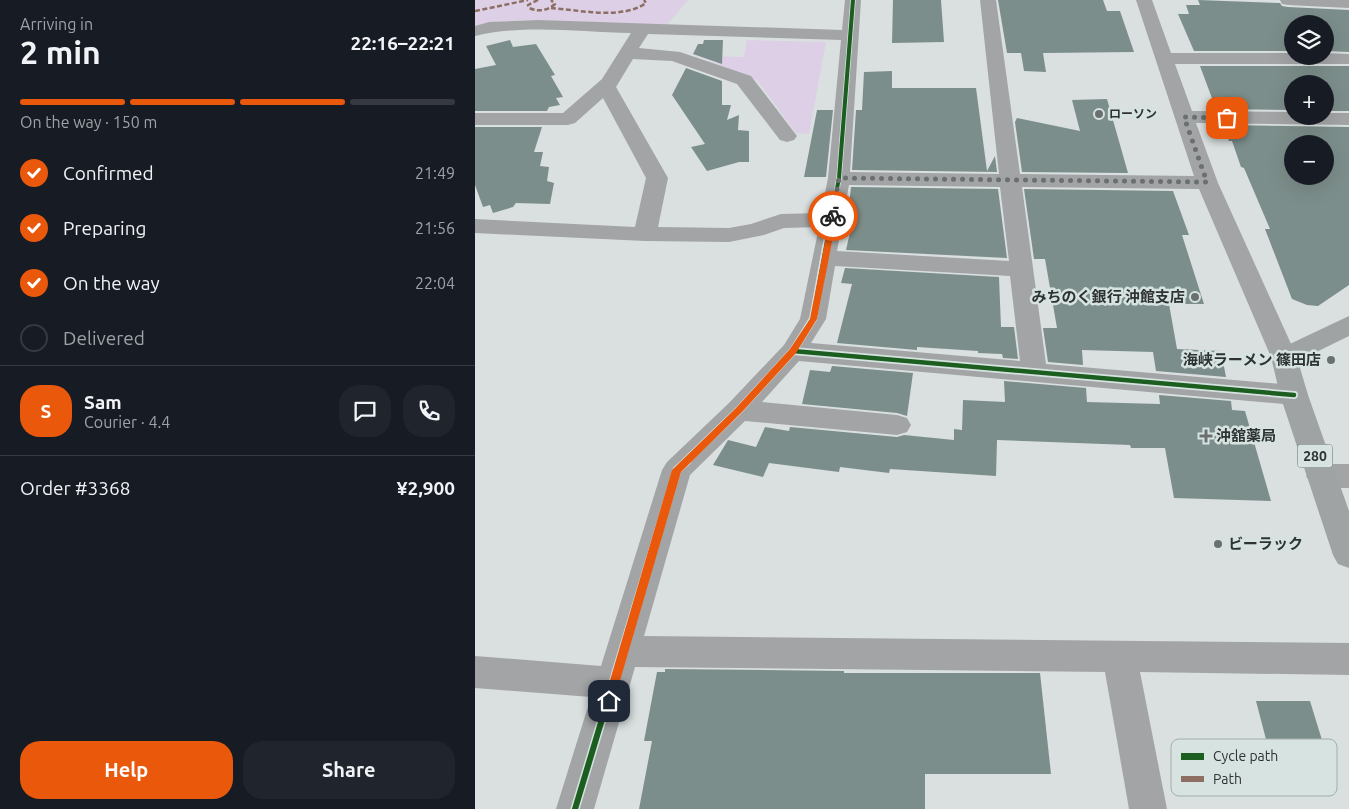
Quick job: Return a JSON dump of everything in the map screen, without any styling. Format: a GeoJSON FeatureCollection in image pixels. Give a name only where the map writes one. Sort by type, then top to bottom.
{"type":"FeatureCollection","features":[{"type":"Feature","properties":{"kind":"highway"},"geometry":{"type":"LineString","coordinates":[[1284,357],[1349,326]]}},
{"type":"Feature","properties":{"kind":"highway","name":"280"},"geometry":{"type":"LineString","coordinates":[[1284,357],[1294,395],[1335,476],[1349,554]]}},
{"type":"Feature","properties":{"kind":"street"},"geometry":{"type":"LineString","coordinates":[[575,809],[677,470],[739,410],[793,351],[813,319],[833,220],[839,178],[853,0]]}},
{"type":"Feature","properties":{"kind":"street"},"geometry":{"type":"LineString","coordinates":[[988,0],[1033,371]]}},
{"type":"Feature","properties":{"kind":"street"},"geometry":{"type":"LineString","coordinates":[[1144,0],[1207,182],[1284,357]]}},
{"type":"Feature","properties":{"kind":"street"},"geometry":{"type":"LineString","coordinates":[[1288,0],[1349,3]]}},
{"type":"Feature","properties":{"kind":"street"},"geometry":{"type":"LineString","coordinates":[[475,32],[489,27],[529,25],[849,35]]}},
{"type":"Feature","properties":{"kind":"street"},"geometry":{"type":"LineString","coordinates":[[475,119],[568,118],[606,86],[643,28]]}},
{"type":"Feature","properties":{"kind":"street"},"geometry":{"type":"LineString","coordinates":[[628,53],[674,56],[744,80],[787,136]]}},
{"type":"Feature","properties":{"kind":"street"},"geometry":{"type":"LineString","coordinates":[[1164,58],[1349,60]]}},
{"type":"Feature","properties":{"kind":"street"},"geometry":{"type":"LineString","coordinates":[[606,86],[657,178],[645,234]]}},
{"type":"Feature","properties":{"kind":"street"},"geometry":{"type":"LineString","coordinates":[[1184,117],[1349,119]]}},
{"type":"Feature","properties":{"kind":"street"},"geometry":{"type":"LineString","coordinates":[[839,178],[1207,182]]}},
{"type":"Feature","properties":{"kind":"street"},"geometry":{"type":"LineString","coordinates":[[475,226],[645,234],[729,235],[756,230],[781,221],[833,220]]}},
{"type":"Feature","properties":{"kind":"street"},"geometry":{"type":"LineString","coordinates":[[825,258],[1021,269]]}},
{"type":"Feature","properties":{"kind":"street"},"geometry":{"type":"LineString","coordinates":[[793,351],[1294,395]]}},
{"type":"Feature","properties":{"kind":"street"},"geometry":{"type":"LineString","coordinates":[[739,410],[897,425]]}},
{"type":"Feature","properties":{"kind":"street"},"geometry":{"type":"LineString","coordinates":[[1120,657],[1148,809]]}},
{"type":"Feature","properties":{"kind":"street"},"geometry":{"type":"LineString","coordinates":[[475,672],[619,667],[1120,657],[1349,659]]}},
{"type":"Feature","properties":{"kind":"shaded area"},"geometry":{"type":"Polygon","coordinates":[[[475,0],[688,0],[667,25],[522,20],[475,26],[475,0]]]}},
{"type":"Feature","properties":{"kind":"shaded area"},"geometry":{"type":"Polygon","coordinates":[[[747,40],[826,42],[809,134],[796,133],[757,80],[698,56],[744,57],[747,40]]]}},
{"type":"Feature","properties":{"kind":"building"},"geometry":{"type":"Polygon","coordinates":[[[893,0],[941,0],[944,42],[892,43],[893,0]]]}},
{"type":"Feature","properties":{"kind":"building"},"geometry":{"type":"Polygon","coordinates":[[[998,0],[1103,0],[1107,11],[1120,11],[1134,52],[1043,53],[1046,72],[1024,71],[1021,53],[1007,53],[998,0]]]}},
{"type":"Feature","properties":{"kind":"building"},"geometry":{"type":"Polygon","coordinates":[[[1198,0],[1280,3],[1282,6],[1288,7],[1349,10],[1349,52],[1334,51],[1334,15],[1284,15],[1284,51],[1194,51],[1178,14],[1189,14],[1186,5],[1200,5],[1198,0]]]}},
{"type":"Feature","properties":{"kind":"building"},"geometry":{"type":"Polygon","coordinates":[[[510,40],[513,47],[536,44],[555,75],[551,76],[563,97],[556,98],[560,105],[549,107],[547,111],[475,111],[475,69],[496,65],[486,46],[510,40]]]}},
{"type":"Feature","properties":{"kind":"building"},"geometry":{"type":"Polygon","coordinates":[[[704,40],[723,40],[722,64],[693,54],[698,44],[703,44],[704,40]]]}},
{"type":"Feature","properties":{"kind":"building"},"geometry":{"type":"Polygon","coordinates":[[[1200,66],[1349,66],[1349,111],[1334,111],[1334,75],[1284,75],[1284,110],[1216,109],[1200,66]]]}},
{"type":"Feature","properties":{"kind":"building"},"geometry":{"type":"Polygon","coordinates":[[[686,68],[722,81],[722,105],[731,105],[727,120],[739,115],[738,130],[749,131],[749,162],[739,162],[707,171],[691,147],[705,144],[672,95],[686,68]]]}},
{"type":"Feature","properties":{"kind":"building"},"geometry":{"type":"Polygon","coordinates":[[[892,71],[892,88],[976,88],[987,171],[995,156],[997,172],[852,170],[856,110],[862,110],[864,72],[892,71]]]}},
{"type":"Feature","properties":{"kind":"building"},"geometry":{"type":"Polygon","coordinates":[[[1107,99],[1128,173],[1022,172],[1015,122],[1017,118],[1080,131],[1072,100],[1107,99]]]}},
{"type":"Feature","properties":{"kind":"building"},"geometry":{"type":"Polygon","coordinates":[[[817,110],[833,110],[826,177],[804,177],[817,110]]]}},
{"type":"Feature","properties":{"kind":"building"},"geometry":{"type":"Polygon","coordinates":[[[1222,125],[1349,127],[1349,285],[1318,306],[1307,305],[1292,299],[1265,229],[1270,229],[1244,168],[1241,167],[1232,141],[1229,141],[1222,125]]]}},
{"type":"Feature","properties":{"kind":"building"},"geometry":{"type":"Polygon","coordinates":[[[475,127],[542,127],[534,152],[543,152],[540,166],[549,167],[547,181],[554,183],[550,204],[516,203],[513,207],[493,213],[490,205],[483,207],[475,185],[475,127]]]}},
{"type":"Feature","properties":{"kind":"building"},"geometry":{"type":"Polygon","coordinates":[[[851,187],[998,189],[1007,258],[846,250],[856,206],[849,206],[851,187]]]}},
{"type":"Feature","properties":{"kind":"building"},"geometry":{"type":"Polygon","coordinates":[[[1024,189],[1173,191],[1189,235],[1182,235],[1204,304],[1169,304],[1177,349],[1221,351],[1226,377],[1156,371],[1153,352],[1082,350],[1083,365],[1048,362],[1043,328],[1057,328],[1045,259],[1034,259],[1024,189]]]}},
{"type":"Feature","properties":{"kind":"building"},"geometry":{"type":"Polygon","coordinates":[[[845,268],[999,277],[1001,327],[1014,327],[1018,359],[1003,358],[1002,354],[978,353],[978,351],[917,347],[917,350],[837,343],[852,284],[841,283],[845,268]]]}},
{"type":"Feature","properties":{"kind":"building"},"geometry":{"type":"Polygon","coordinates":[[[832,366],[913,373],[907,416],[897,413],[802,404],[810,370],[830,372],[832,366]]]}},
{"type":"Feature","properties":{"kind":"building"},"geometry":{"type":"Polygon","coordinates":[[[1004,381],[1086,388],[1087,402],[1160,404],[1159,395],[1231,401],[1232,410],[1245,411],[1271,501],[1174,498],[1165,448],[1131,448],[1130,445],[997,440],[996,476],[890,469],[889,473],[840,467],[839,472],[769,463],[763,477],[713,465],[728,440],[756,447],[765,427],[789,431],[790,427],[897,437],[904,435],[954,440],[954,429],[962,430],[963,400],[1005,402],[1004,381]]]}},
{"type":"Feature","properties":{"kind":"building"},"geometry":{"type":"Polygon","coordinates":[[[665,669],[844,671],[844,673],[1040,673],[1051,774],[925,774],[925,809],[639,809],[652,741],[644,741],[657,672],[665,672],[665,669]]]}},
{"type":"Feature","properties":{"kind":"building"},"geometry":{"type":"Polygon","coordinates":[[[1256,701],[1310,701],[1322,739],[1266,739],[1256,701]]]}},
{"type":"Feature","properties":{"kind":"marked path"},"geometry":{"type":"LineString","coordinates":[[475,11],[528,0]]}},
{"type":"Feature","properties":{"kind":"marked path"},"geometry":{"type":"LineString","coordinates":[[538,0],[528,5],[529,8],[546,9],[555,4],[551,0]]}},
{"type":"Feature","properties":{"kind":"marked path"},"geometry":{"type":"LineString","coordinates":[[551,8],[624,13],[638,9],[646,3],[644,0]]}},
{"type":"Feature","properties":{"kind":"cycle path"},"geometry":{"type":"LineString","coordinates":[[575,809],[677,470],[739,410],[793,351],[813,319],[839,178],[853,0]]}},
{"type":"Feature","properties":{"kind":"cycle path"},"geometry":{"type":"LineString","coordinates":[[793,351],[1294,395]]}},
{"type":"Feature","properties":{"kind":"way so far"},"geometry":{"type":"LineString","coordinates":[[833,216],[839,178],[1207,182],[1184,117],[1227,118]]}},
{"type":"Feature","properties":{"kind":"place","name":"ローソン"},"geometry":{"type":"Point","coordinates":[1099,114]}},
{"type":"Feature","properties":{"kind":"place","name":"みちのく銀行 沖館支店"},"geometry":{"type":"Point","coordinates":[1195,297]}},
{"type":"Feature","properties":{"kind":"place","name":"海峡ラーメン 篠田店"},"geometry":{"type":"Point","coordinates":[1331,360]}},
{"type":"Feature","properties":{"kind":"place","name":"沖舘薬局"},"geometry":{"type":"Point","coordinates":[1206,436]}},
{"type":"Feature","properties":{"kind":"place","name":"ビーラック"},"geometry":{"type":"Point","coordinates":[1218,544]}},
{"type":"Feature","properties":{"kind":"route"},"geometry":{"type":"LineString","coordinates":[[609,701],[677,470],[739,410],[793,351],[813,319],[833,216]]}}]}
